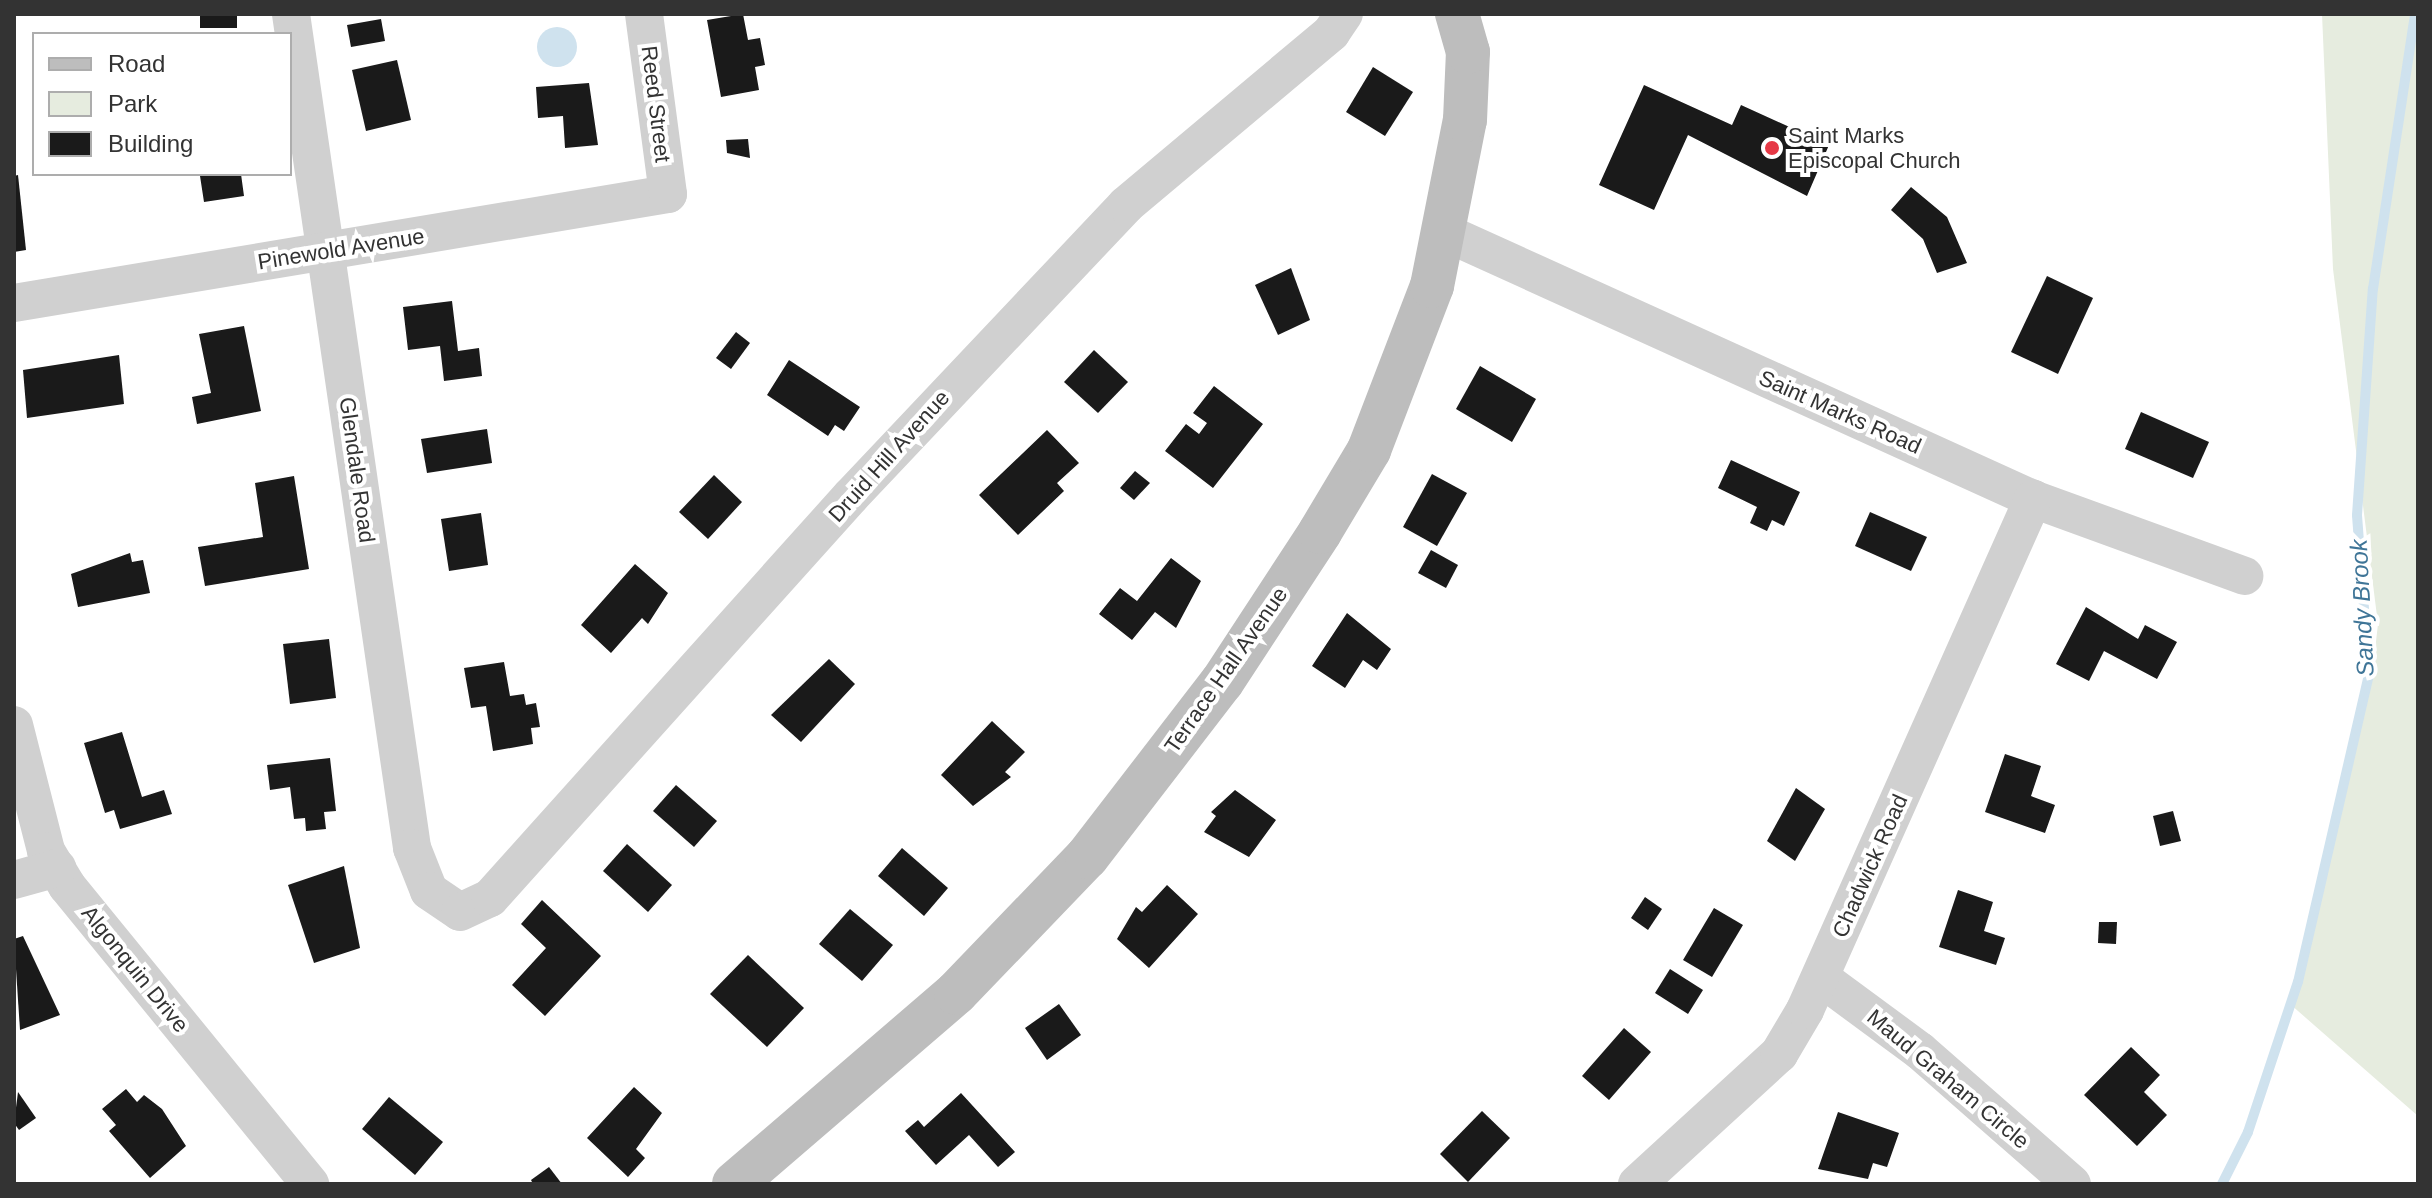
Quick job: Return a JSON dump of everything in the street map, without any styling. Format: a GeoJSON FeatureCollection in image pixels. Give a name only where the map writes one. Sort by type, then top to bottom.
{"type":"FeatureCollection","features":[{"type":"Feature","properties":{"kind":"main road","name":"Terrace Hall Avenue"},"geometry":{"type":"LineString","coordinates":[[734,1184],[956,993],[1087,857],[1158,769],[1369,450],[1413,342],[1444,232],[1468,75],[1457,14]]}},
{"type":"Feature","properties":{"kind":"street","name":"Glendale Road"},"geometry":{"type":"LineString","coordinates":[[291,14],[412,848],[429,891],[454,911]]}},
{"type":"Feature","properties":{"kind":"street","name":"Reed Street"},"geometry":{"type":"LineString","coordinates":[[644,14],[668,194]]}},
{"type":"Feature","properties":{"kind":"street","name":"Druid Hill Avenue"},"geometry":{"type":"LineString","coordinates":[[454,911],[490,898],[851,496],[1126,205],[1331,33],[1344,14]]}},
{"type":"Feature","properties":{"kind":"street","name":"Pinewold Avenue"},"geometry":{"type":"LineString","coordinates":[[14,303],[668,194]]}},
{"type":"Feature","properties":{"kind":"street","name":"Saint Marks Road"},"geometry":{"type":"LineString","coordinates":[[1444,232],[2033,499],[2244,576]]}},
{"type":"Feature","properties":{"kind":"street","name":"Chadwick Road"},"geometry":{"type":"LineString","coordinates":[[1637,1184],[1779,1054],[1821,978],[2033,499]]}},
{"type":"Feature","properties":{"kind":"street","name":"Algonquin Drive"},"geometry":{"type":"LineString","coordinates":[[14,725],[57,868],[310,1184]]}},
{"type":"Feature","properties":{"kind":"street"},"geometry":{"type":"LineString","coordinates":[[14,880],[57,868]]}},
{"type":"Feature","properties":{"kind":"street","name":"Maud Graham Circle"},"geometry":{"type":"LineString","coordinates":[[1821,978],[1920,1051],[2072,1184]]}},
{"type":"Feature","properties":{"kind":"green space"},"geometry":{"type":"Polygon","coordinates":[[[2322,14],[2418,14],[2418,1116],[2290,1004],[2371,685],[2378,624],[2333,269],[2322,14]]]}},
{"type":"Feature","properties":{"kind":"water"},"geometry":{"type":"Polygon","coordinates":[[[557,27],[571,33],[577,47],[571,61],[557,67],[543,61],[537,47],[543,33],[557,27]]]}},
{"type":"Feature","properties":{"kind":"building"},"geometry":{"type":"Polygon","coordinates":[[[200,14],[237,14],[237,28],[200,28],[200,14]]]}},
{"type":"Feature","properties":{"kind":"building"},"geometry":{"type":"Polygon","coordinates":[[[743,14],[748,40],[760,38],[765,65],[755,67],[759,90],[721,97],[707,20],[743,14]]]}},
{"type":"Feature","properties":{"kind":"building"},"geometry":{"type":"Polygon","coordinates":[[[381,19],[385,41],[351,47],[347,25],[381,19]]]}},
{"type":"Feature","properties":{"kind":"building"},"geometry":{"type":"Polygon","coordinates":[[[397,60],[411,120],[366,131],[352,70],[397,60]]]}},
{"type":"Feature","properties":{"kind":"building"},"geometry":{"type":"Polygon","coordinates":[[[1373,67],[1413,92],[1385,136],[1346,112],[1373,67]]]}},
{"type":"Feature","properties":{"kind":"building"},"geometry":{"type":"Polygon","coordinates":[[[589,83],[598,145],[565,148],[563,116],[538,118],[536,87],[589,83]]]}},
{"type":"Feature","properties":{"kind":"building","name":"Saint Marks Episcopal Church"},"geometry":{"type":"Polygon","coordinates":[[[1644,85],[1732,125],[1741,105],[1829,145],[1807,196],[1688,135],[1654,210],[1599,185],[1644,85]]]}},
{"type":"Feature","properties":{"kind":"building"},"geometry":{"type":"Polygon","coordinates":[[[748,139],[750,158],[727,153],[726,140],[748,139]]]}},
{"type":"Feature","properties":{"kind":"building"},"geometry":{"type":"Polygon","coordinates":[[[18,175],[26,250],[14,252],[14,176],[18,175]]]}},
{"type":"Feature","properties":{"kind":"building"},"geometry":{"type":"Polygon","coordinates":[[[200,176],[241,176],[244,196],[204,202],[200,176]]]}},
{"type":"Feature","properties":{"kind":"building"},"geometry":{"type":"Polygon","coordinates":[[[1911,187],[1947,217],[1967,263],[1937,273],[1923,239],[1891,210],[1911,187]]]}},
{"type":"Feature","properties":{"kind":"building"},"geometry":{"type":"Polygon","coordinates":[[[1291,268],[1310,320],[1278,335],[1255,285],[1291,268]]]}},
{"type":"Feature","properties":{"kind":"building"},"geometry":{"type":"Polygon","coordinates":[[[2047,276],[2093,298],[2058,374],[2011,352],[2047,276]]]}},
{"type":"Feature","properties":{"kind":"building"},"geometry":{"type":"Polygon","coordinates":[[[452,301],[458,351],[479,348],[482,376],[444,381],[440,346],[408,350],[403,307],[452,301]]]}},
{"type":"Feature","properties":{"kind":"building"},"geometry":{"type":"Polygon","coordinates":[[[244,326],[261,411],[197,424],[192,397],[211,393],[199,334],[244,326]]]}},
{"type":"Feature","properties":{"kind":"building"},"geometry":{"type":"Polygon","coordinates":[[[736,332],[750,343],[731,369],[716,358],[736,332]]]}},
{"type":"Feature","properties":{"kind":"building"},"geometry":{"type":"Polygon","coordinates":[[[1094,350],[1128,382],[1098,413],[1064,382],[1094,350]]]}},
{"type":"Feature","properties":{"kind":"building"},"geometry":{"type":"Polygon","coordinates":[[[119,355],[124,404],[27,418],[23,370],[119,355]]]}},
{"type":"Feature","properties":{"kind":"building"},"geometry":{"type":"Polygon","coordinates":[[[789,360],[860,407],[844,431],[835,425],[828,436],[767,395],[789,360]]]}},
{"type":"Feature","properties":{"kind":"building"},"geometry":{"type":"Polygon","coordinates":[[[1480,366],[1536,399],[1512,442],[1456,409],[1480,366]]]}},
{"type":"Feature","properties":{"kind":"building"},"geometry":{"type":"Polygon","coordinates":[[[1214,386],[1263,424],[1213,488],[1165,451],[1186,424],[1199,434],[1207,423],[1193,413],[1214,386]]]}},
{"type":"Feature","properties":{"kind":"building"},"geometry":{"type":"Polygon","coordinates":[[[2141,412],[2209,442],[2193,478],[2125,449],[2141,412]]]}},
{"type":"Feature","properties":{"kind":"building"},"geometry":{"type":"Polygon","coordinates":[[[487,429],[492,463],[427,473],[421,439],[487,429]]]}},
{"type":"Feature","properties":{"kind":"building"},"geometry":{"type":"Polygon","coordinates":[[[1047,430],[1079,463],[1057,483],[1064,491],[1018,535],[979,495],[1047,430]]]}},
{"type":"Feature","properties":{"kind":"building"},"geometry":{"type":"Polygon","coordinates":[[[1731,460],[1800,492],[1784,526],[1772,520],[1767,531],[1750,523],[1757,507],[1718,488],[1731,460]]]}},
{"type":"Feature","properties":{"kind":"building"},"geometry":{"type":"Polygon","coordinates":[[[1135,471],[1150,483],[1134,500],[1120,488],[1135,471]]]}},
{"type":"Feature","properties":{"kind":"building"},"geometry":{"type":"Polygon","coordinates":[[[1432,474],[1467,493],[1437,546],[1403,527],[1432,474]]]}},
{"type":"Feature","properties":{"kind":"building"},"geometry":{"type":"Polygon","coordinates":[[[714,475],[742,502],[708,539],[679,512],[714,475]]]}},
{"type":"Feature","properties":{"kind":"building"},"geometry":{"type":"Polygon","coordinates":[[[294,476],[309,569],[205,586],[198,547],[263,537],[255,483],[294,476]]]}},
{"type":"Feature","properties":{"kind":"building"},"geometry":{"type":"Polygon","coordinates":[[[1870,512],[1927,537],[1911,571],[1855,546],[1870,512]]]}},
{"type":"Feature","properties":{"kind":"building"},"geometry":{"type":"Polygon","coordinates":[[[481,513],[488,565],[449,571],[441,519],[481,513]]]}},
{"type":"Feature","properties":{"kind":"building"},"geometry":{"type":"Polygon","coordinates":[[[1431,550],[1458,565],[1446,588],[1418,573],[1431,550]]]}},
{"type":"Feature","properties":{"kind":"building"},"geometry":{"type":"Polygon","coordinates":[[[130,553],[132,562],[143,560],[150,593],[78,607],[71,574],[130,553]]]}},
{"type":"Feature","properties":{"kind":"building"},"geometry":{"type":"Polygon","coordinates":[[[1171,558],[1201,581],[1176,628],[1155,612],[1132,640],[1099,614],[1120,588],[1137,601],[1171,558]]]}},
{"type":"Feature","properties":{"kind":"building"},"geometry":{"type":"Polygon","coordinates":[[[635,564],[668,593],[648,624],[642,618],[611,653],[581,625],[635,564]]]}},
{"type":"Feature","properties":{"kind":"building"},"geometry":{"type":"Polygon","coordinates":[[[2086,607],[2138,639],[2145,625],[2177,642],[2157,679],[2104,651],[2089,681],[2056,664],[2086,607]]]}},
{"type":"Feature","properties":{"kind":"building"},"geometry":{"type":"Polygon","coordinates":[[[1347,613],[1391,649],[1377,670],[1363,660],[1345,688],[1312,666],[1347,613]]]}},
{"type":"Feature","properties":{"kind":"building"},"geometry":{"type":"Polygon","coordinates":[[[329,639],[336,698],[290,704],[283,644],[329,639]]]}},
{"type":"Feature","properties":{"kind":"building"},"geometry":{"type":"Polygon","coordinates":[[[829,659],[855,684],[801,742],[771,715],[829,659]]]}},
{"type":"Feature","properties":{"kind":"building"},"geometry":{"type":"Polygon","coordinates":[[[504,662],[510,696],[524,694],[526,705],[536,703],[540,727],[531,728],[533,744],[493,751],[486,706],[471,708],[464,668],[504,662]]]}},
{"type":"Feature","properties":{"kind":"building"},"geometry":{"type":"Polygon","coordinates":[[[992,721],[1025,752],[1005,772],[1011,777],[973,806],[941,775],[992,721]]]}},
{"type":"Feature","properties":{"kind":"building"},"geometry":{"type":"Polygon","coordinates":[[[122,732],[142,797],[164,790],[172,814],[120,829],[114,810],[105,813],[84,743],[122,732]]]}},
{"type":"Feature","properties":{"kind":"building"},"geometry":{"type":"Polygon","coordinates":[[[2005,754],[2041,766],[2031,796],[2055,805],[2045,833],[1985,812],[2005,754]]]}},
{"type":"Feature","properties":{"kind":"building"},"geometry":{"type":"Polygon","coordinates":[[[330,758],[336,811],[324,812],[326,829],[306,831],[305,818],[294,819],[290,787],[270,790],[267,765],[330,758]]]}},
{"type":"Feature","properties":{"kind":"building"},"geometry":{"type":"Polygon","coordinates":[[[676,785],[717,821],[694,847],[653,811],[676,785]]]}},
{"type":"Feature","properties":{"kind":"building"},"geometry":{"type":"Polygon","coordinates":[[[1796,788],[1825,809],[1795,861],[1767,841],[1796,788]]]}},
{"type":"Feature","properties":{"kind":"building"},"geometry":{"type":"Polygon","coordinates":[[[1235,790],[1276,820],[1249,857],[1204,832],[1216,816],[1211,812],[1235,790]]]}},
{"type":"Feature","properties":{"kind":"building"},"geometry":{"type":"Polygon","coordinates":[[[2173,811],[2181,841],[2160,846],[2153,816],[2173,811]]]}},
{"type":"Feature","properties":{"kind":"building"},"geometry":{"type":"Polygon","coordinates":[[[627,844],[672,885],[648,912],[603,871],[627,844]]]}},
{"type":"Feature","properties":{"kind":"building"},"geometry":{"type":"Polygon","coordinates":[[[902,848],[948,888],[924,916],[878,876],[902,848]]]}},
{"type":"Feature","properties":{"kind":"building"},"geometry":{"type":"Polygon","coordinates":[[[344,866],[360,948],[314,963],[288,885],[344,866]]]}},
{"type":"Feature","properties":{"kind":"building"},"geometry":{"type":"Polygon","coordinates":[[[1167,885],[1198,914],[1149,968],[1117,939],[1136,907],[1142,912],[1167,885]]]}},
{"type":"Feature","properties":{"kind":"building"},"geometry":{"type":"Polygon","coordinates":[[[1958,890],[1993,902],[1984,931],[2005,938],[1996,965],[1939,947],[1958,890]]]}},
{"type":"Feature","properties":{"kind":"building"},"geometry":{"type":"Polygon","coordinates":[[[1645,897],[1662,909],[1648,930],[1631,918],[1645,897]]]}},
{"type":"Feature","properties":{"kind":"building"},"geometry":{"type":"Polygon","coordinates":[[[542,900],[601,956],[545,1016],[512,985],[546,948],[521,924],[542,900]]]}},
{"type":"Feature","properties":{"kind":"building"},"geometry":{"type":"Polygon","coordinates":[[[1714,908],[1743,925],[1712,977],[1683,960],[1714,908]]]}},
{"type":"Feature","properties":{"kind":"building"},"geometry":{"type":"Polygon","coordinates":[[[850,909],[893,945],[862,981],[819,944],[850,909]]]}},
{"type":"Feature","properties":{"kind":"building"},"geometry":{"type":"Polygon","coordinates":[[[2099,922],[2117,922],[2116,944],[2098,943],[2099,922]]]}},
{"type":"Feature","properties":{"kind":"building"},"geometry":{"type":"Polygon","coordinates":[[[23,936],[60,1015],[20,1030],[14,939],[23,936]]]}},
{"type":"Feature","properties":{"kind":"building"},"geometry":{"type":"Polygon","coordinates":[[[748,955],[804,1008],[767,1047],[710,994],[748,955]]]}},
{"type":"Feature","properties":{"kind":"building"},"geometry":{"type":"Polygon","coordinates":[[[1670,969],[1703,990],[1688,1014],[1655,993],[1670,969]]]}},
{"type":"Feature","properties":{"kind":"building"},"geometry":{"type":"Polygon","coordinates":[[[1059,1004],[1081,1035],[1047,1060],[1025,1028],[1059,1004]]]}},
{"type":"Feature","properties":{"kind":"building"},"geometry":{"type":"Polygon","coordinates":[[[1624,1028],[1651,1052],[1609,1100],[1582,1076],[1624,1028]]]}},
{"type":"Feature","properties":{"kind":"building"},"geometry":{"type":"Polygon","coordinates":[[[2131,1047],[2160,1075],[2144,1092],[2167,1115],[2137,1146],[2084,1095],[2131,1047]]]}},
{"type":"Feature","properties":{"kind":"building"},"geometry":{"type":"Polygon","coordinates":[[[634,1087],[662,1113],[636,1149],[645,1158],[628,1177],[587,1138],[634,1087]]]}},
{"type":"Feature","properties":{"kind":"building"},"geometry":{"type":"Polygon","coordinates":[[[126,1089],[137,1102],[144,1095],[162,1109],[186,1146],[150,1178],[109,1131],[116,1125],[102,1109],[126,1089]]]}},
{"type":"Feature","properties":{"kind":"building"},"geometry":{"type":"Polygon","coordinates":[[[18,1092],[36,1118],[19,1130],[14,1123],[18,1092]]]}},
{"type":"Feature","properties":{"kind":"building"},"geometry":{"type":"Polygon","coordinates":[[[961,1093],[1015,1152],[998,1167],[969,1135],[936,1165],[905,1131],[918,1120],[924,1127],[961,1093]]]}},
{"type":"Feature","properties":{"kind":"building"},"geometry":{"type":"Polygon","coordinates":[[[389,1097],[443,1142],[415,1175],[362,1129],[389,1097]]]}},
{"type":"Feature","properties":{"kind":"building"},"geometry":{"type":"Polygon","coordinates":[[[1482,1111],[1510,1138],[1468,1182],[1440,1154],[1482,1111]]]}},
{"type":"Feature","properties":{"kind":"building"},"geometry":{"type":"Polygon","coordinates":[[[1838,1112],[1899,1133],[1887,1167],[1873,1163],[1868,1179],[1818,1169],[1838,1112]]]}},
{"type":"Feature","properties":{"kind":"building"},"geometry":{"type":"Polygon","coordinates":[[[549,1167],[562,1184],[533,1184],[531,1180],[549,1167]]]}},
{"type":"Feature","properties":{"kind":"waterway","name":"Sandy Brook"},"geometry":{"type":"LineString","coordinates":[[2222,1184],[2248,1132],[2298,982],[2369,675],[2357,515],[2373,289],[2415,14]]}},
{"type":"Feature","properties":{"kind":"place","name":"Saint Marks Episcopal Church"},"geometry":{"type":"Point","coordinates":[1772,148]}}]}
